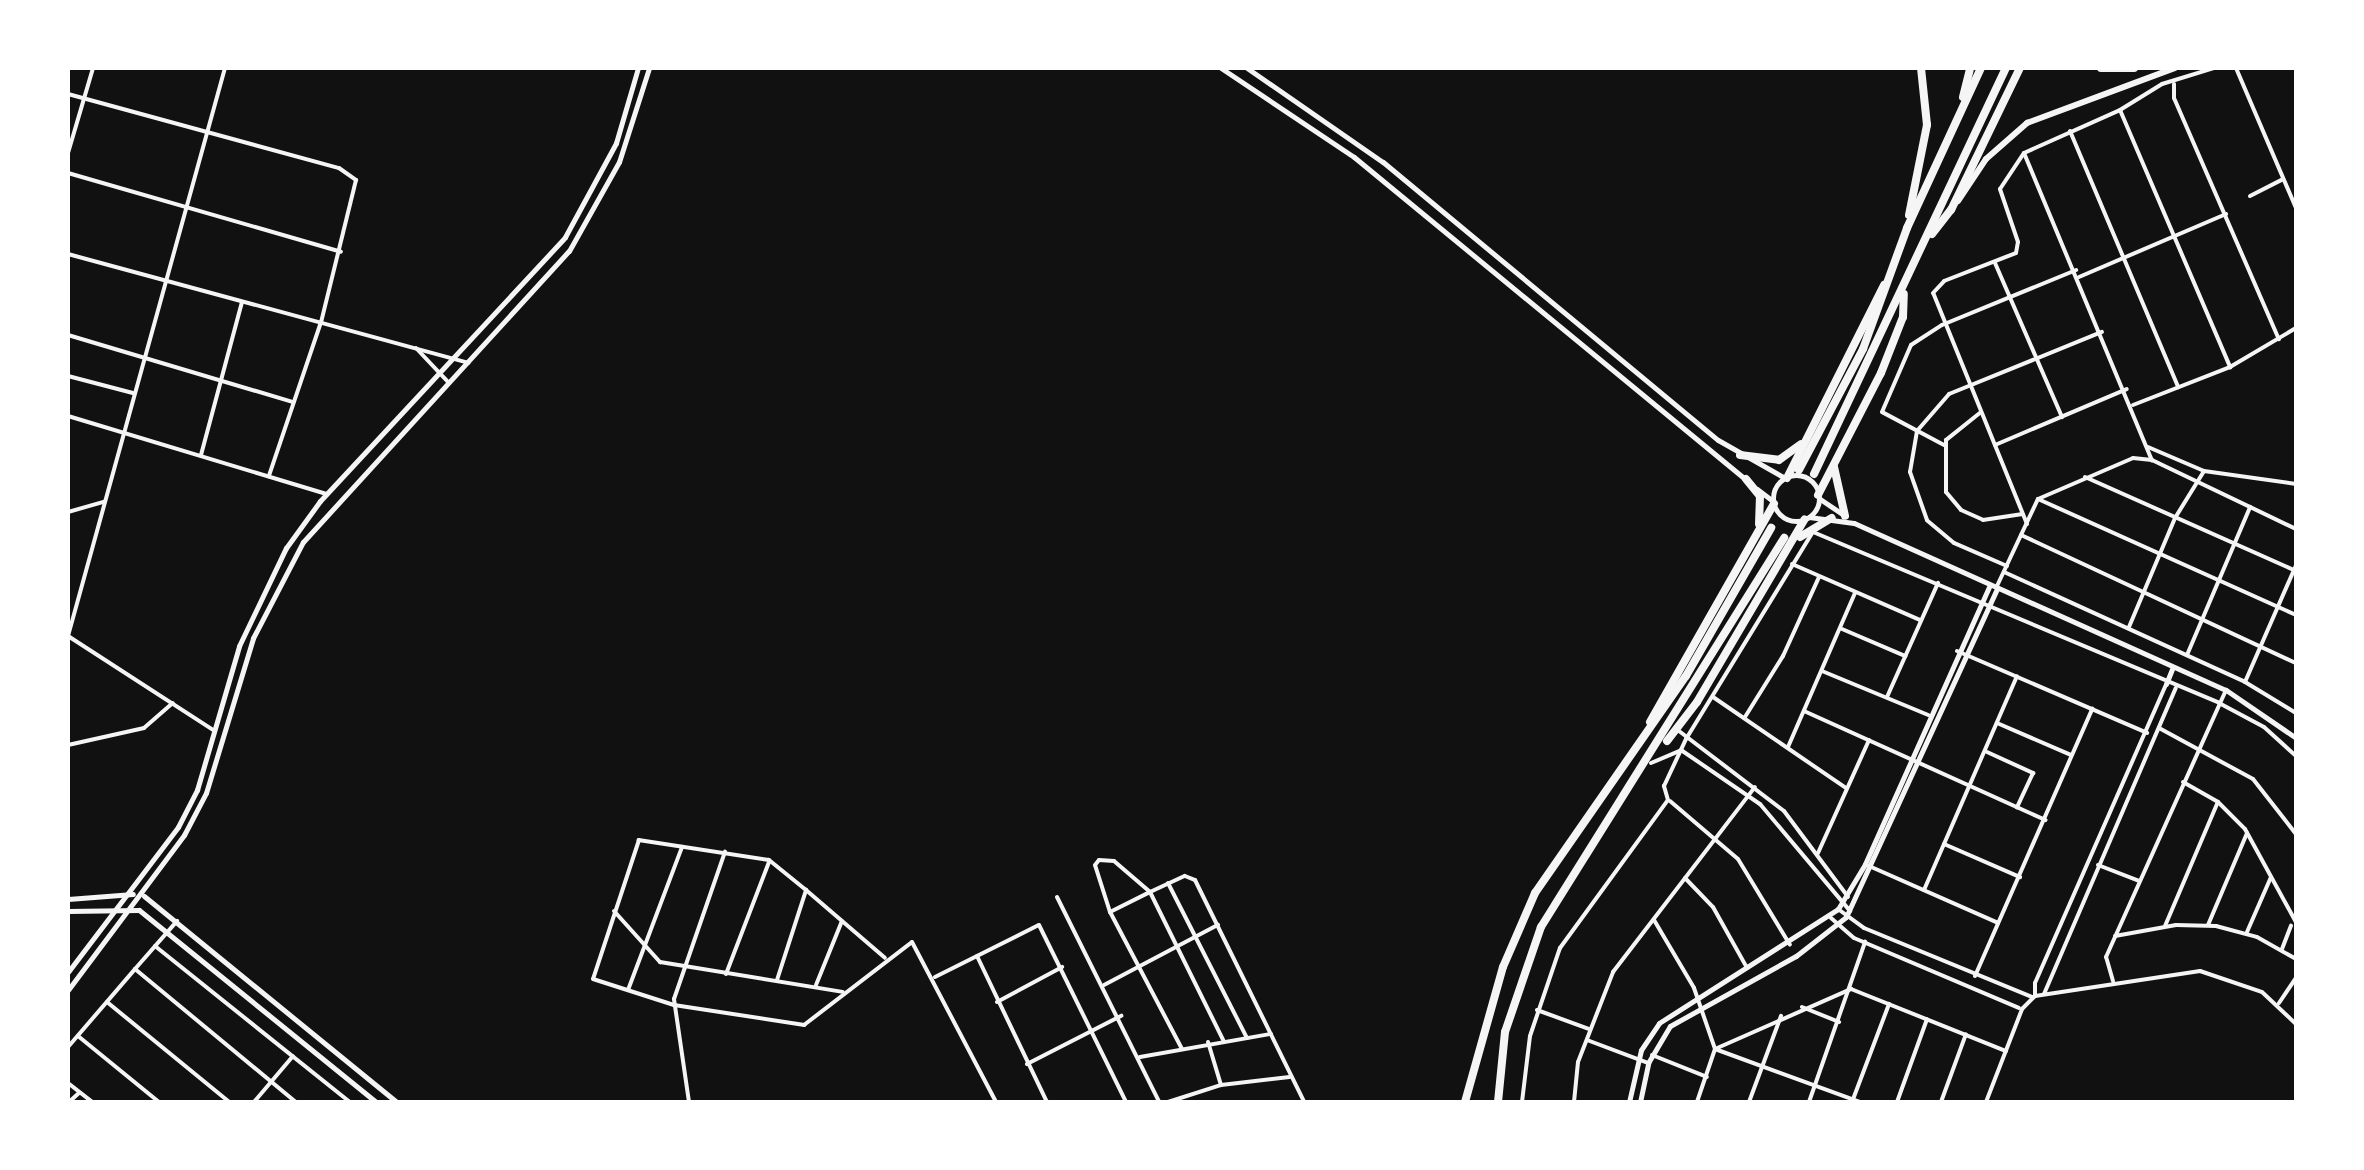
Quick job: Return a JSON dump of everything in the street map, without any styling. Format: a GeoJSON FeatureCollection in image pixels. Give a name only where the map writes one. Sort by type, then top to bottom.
{"type":"FeatureCollection","features":[{"type":"Feature","properties":{"kind":"highway"},"geometry":{"type":"LineString","coordinates":[[1907,228],[1927,125],[1921,68]]}},
{"type":"Feature","properties":{"kind":"highway"},"geometry":{"type":"LineString","coordinates":[[1963,104],[1970,68]]}},
{"type":"Feature","properties":{"kind":"highway"},"geometry":{"type":"LineString","coordinates":[[1799,470],[1863,349],[1907,228],[1981,68]]}},
{"type":"Feature","properties":{"kind":"highway"},"geometry":{"type":"LineString","coordinates":[[1814,474],[2006,68]]}},
{"type":"Feature","properties":{"kind":"highway"},"geometry":{"type":"LineString","coordinates":[[1951,210],[2020,68]]}},
{"type":"Feature","properties":{"kind":"highway"},"geometry":{"type":"LineString","coordinates":[[2100,68],[2134,68]]}},
{"type":"Feature","properties":{"kind":"highway"},"geometry":{"type":"LineString","coordinates":[[1926,241],[1986,159],[2027,123],[2174,68]]}},
{"type":"Feature","properties":{"kind":"highway"},"geometry":{"type":"LineString","coordinates":[[1786,478],[1891,273]]}},
{"type":"Feature","properties":{"kind":"highway"},"geometry":{"type":"LineString","coordinates":[[1819,496],[1900,325],[1904,290]]}},
{"type":"Feature","properties":{"kind":"highway"},"geometry":{"type":"LineString","coordinates":[[1740,455],[1779,460],[1804,441]]}},
{"type":"Feature","properties":{"kind":"highway"},"geometry":{"type":"LineString","coordinates":[[1834,461],[1834,486],[1845,516]]}},
{"type":"Feature","properties":{"kind":"highway"},"geometry":{"type":"LineString","coordinates":[[1746,480],[1760,496],[1758,527]]}},
{"type":"Feature","properties":{"kind":"highway"},"geometry":{"type":"LineString","coordinates":[[1636,747],[1774,503]]}},
{"type":"Feature","properties":{"kind":"highway"},"geometry":{"type":"LineString","coordinates":[[1635,779],[1678,726],[1807,518]]}},
{"type":"Feature","properties":{"kind":"highway"},"geometry":{"type":"LineString","coordinates":[[1791,548],[1812,524],[1832,518]]}},
{"type":"Feature","properties":{"kind":"highway"},"geometry":{"type":"LineString","coordinates":[[1465,1102],[1503,967],[1535,893],[1694,663],[1772,528]]}},
{"type":"Feature","properties":{"kind":"highway"},"geometry":{"type":"LineString","coordinates":[[1498,1102],[1505,1032],[1532,948],[1566,880],[1635,779],[1784,538]]}},
{"type":"Feature","properties":{"kind":"main road"},"geometry":{"type":"LineString","coordinates":[[68,972],[132,894],[190,802],[215,731],[238,646],[264,586],[327,494],[565,238],[616,143],[638,68]]}},
{"type":"Feature","properties":{"kind":"main road"},"geometry":{"type":"LineString","coordinates":[[68,990],[144,896],[206,793],[274,591],[336,499],[544,284],[577,237],[618,162],[649,68]]}},
{"type":"Feature","properties":{"kind":"main road"},"geometry":{"type":"LineString","coordinates":[[1221,68],[1354,157],[1774,503],[1783,517],[1832,518],[1854,523],[2226,690],[2296,738]]}},
{"type":"Feature","properties":{"kind":"main road"},"geometry":{"type":"LineString","coordinates":[[1247,68],[1371,152],[1740,455],[1786,478],[1807,479],[1819,496],[1854,523]]}},
{"type":"Feature","properties":{"kind":"main road"},"geometry":{"type":"LineString","coordinates":[[1774,503],[1786,478]]}},
{"type":"Feature","properties":{"kind":"main road"},"geometry":{"type":"LineString","coordinates":[[1807,518],[1819,496]]}},
{"type":"Feature","properties":{"kind":"main road"},"geometry":{"type":"LineString","coordinates":[[1640,1102],[1648,1063],[1670,1026],[1698,1006],[1796,956],[1839,926],[1848,914],[1928,715],[1982,599],[1993,586]]}},
{"type":"Feature","properties":{"kind":"main road"},"geometry":{"type":"LineString","coordinates":[[1630,1102],[1638,1059],[1659,1023],[1695,994],[1790,945],[1831,918],[1868,866],[1919,763],[1993,586]]}},
{"type":"Feature","properties":{"kind":"main road"},"geometry":{"type":"LineString","coordinates":[[2166,684],[2173,667]]}},
{"type":"Feature","properties":{"kind":"main road"},"geometry":{"type":"LineString","coordinates":[[68,898],[144,896],[397,1102]]}},
{"type":"Feature","properties":{"kind":"main road"},"geometry":{"type":"LineString","coordinates":[[68,910],[134,908],[376,1102]]}},
{"type":"Feature","properties":{"kind":"street"},"geometry":{"type":"LineString","coordinates":[[68,153],[92,68]]}},
{"type":"Feature","properties":{"kind":"street"},"geometry":{"type":"LineString","coordinates":[[215,731],[68,636],[225,68]]}},
{"type":"Feature","properties":{"kind":"street"},"geometry":{"type":"LineString","coordinates":[[2027,524],[1932,298],[1938,285],[2018,250],[2000,189],[2024,152],[2120,110],[2162,84],[2174,84],[2214,68]]}},
{"type":"Feature","properties":{"kind":"street"},"geometry":{"type":"LineString","coordinates":[[2236,68],[2296,208]]}},
{"type":"Feature","properties":{"kind":"street"},"geometry":{"type":"LineString","coordinates":[[2174,84],[2280,338]]}},
{"type":"Feature","properties":{"kind":"street"},"geometry":{"type":"LineString","coordinates":[[68,94],[353,175],[357,195],[342,252],[269,476]]}},
{"type":"Feature","properties":{"kind":"street"},"geometry":{"type":"LineString","coordinates":[[2120,110],[2230,367]]}},
{"type":"Feature","properties":{"kind":"street"},"geometry":{"type":"LineString","coordinates":[[2070,131],[2178,387]]}},
{"type":"Feature","properties":{"kind":"street"},"geometry":{"type":"LineString","coordinates":[[2024,152],[2133,405],[2152,460]]}},
{"type":"Feature","properties":{"kind":"street"},"geometry":{"type":"LineString","coordinates":[[68,174],[342,252]]}},
{"type":"Feature","properties":{"kind":"street"},"geometry":{"type":"LineString","coordinates":[[2250,196],[2284,180]]}},
{"type":"Feature","properties":{"kind":"street"},"geometry":{"type":"LineString","coordinates":[[2288,189],[2296,186]]}},
{"type":"Feature","properties":{"kind":"street"},"geometry":{"type":"LineString","coordinates":[[1944,444],[1886,418],[1883,404],[1911,345],[1942,325],[2122,259],[2226,214]]}},
{"type":"Feature","properties":{"kind":"street"},"geometry":{"type":"LineString","coordinates":[[68,254],[457,357],[468,364]]}},
{"type":"Feature","properties":{"kind":"street"},"geometry":{"type":"LineString","coordinates":[[1995,263],[2062,418]]}},
{"type":"Feature","properties":{"kind":"street"},"geometry":{"type":"LineString","coordinates":[[201,455],[242,302]]}},
{"type":"Feature","properties":{"kind":"street"},"geometry":{"type":"LineString","coordinates":[[2133,405],[2230,367],[2296,328]]}},
{"type":"Feature","properties":{"kind":"street"},"geometry":{"type":"LineString","coordinates":[[2102,332],[1969,386],[1932,406],[1917,431],[1910,472],[1927,520],[1954,543],[2245,682],[2296,712]]}},
{"type":"Feature","properties":{"kind":"street"},"geometry":{"type":"LineString","coordinates":[[68,335],[294,403]]}},
{"type":"Feature","properties":{"kind":"street"},"geometry":{"type":"LineString","coordinates":[[416,348],[448,384]]}},
{"type":"Feature","properties":{"kind":"street"},"geometry":{"type":"LineString","coordinates":[[68,376],[133,393]]}},
{"type":"Feature","properties":{"kind":"street"},"geometry":{"type":"LineString","coordinates":[[1995,445],[2126,389]]}},
{"type":"Feature","properties":{"kind":"street"},"geometry":{"type":"LineString","coordinates":[[1981,412],[1944,444],[1942,477],[1961,510],[1993,522],[2023,514]]}},
{"type":"Feature","properties":{"kind":"street"},"geometry":{"type":"LineString","coordinates":[[68,416],[327,494]]}},
{"type":"Feature","properties":{"kind":"street"},"geometry":{"type":"LineString","coordinates":[[2146,446],[2204,471],[2296,484]]}},
{"type":"Feature","properties":{"kind":"street"},"geometry":{"type":"LineString","coordinates":[[1993,586],[2038,500],[2126,459],[2152,460],[2296,529]]}},
{"type":"Feature","properties":{"kind":"street"},"geometry":{"type":"LineString","coordinates":[[2129,627],[2175,518],[2204,471]]}},
{"type":"Feature","properties":{"kind":"street"},"geometry":{"type":"LineString","coordinates":[[2085,476],[2296,569],[2245,682]]}},
{"type":"Feature","properties":{"kind":"street"},"geometry":{"type":"LineString","coordinates":[[2038,500],[2279,604],[2296,615]]}},
{"type":"Feature","properties":{"kind":"street"},"geometry":{"type":"LineString","coordinates":[[68,512],[104,502]]}},
{"type":"Feature","properties":{"kind":"street"},"geometry":{"type":"LineString","coordinates":[[2186,656],[2250,508]]}},
{"type":"Feature","properties":{"kind":"street"},"geometry":{"type":"LineString","coordinates":[[1790,945],[1763,894],[1717,837],[1668,800],[1664,786],[1686,739],[1792,564],[1819,531],[1982,599],[2166,684],[2220,703],[2264,727],[2296,756]]}},
{"type":"Feature","properties":{"kind":"street"},"geometry":{"type":"LineString","coordinates":[[2022,535],[2204,616],[2296,663]]}},
{"type":"Feature","properties":{"kind":"street"},"geometry":{"type":"LineString","coordinates":[[1792,564],[1920,620]]}},
{"type":"Feature","properties":{"kind":"street"},"geometry":{"type":"LineString","coordinates":[[1745,717],[1783,656],[1819,577]]}},
{"type":"Feature","properties":{"kind":"street"},"geometry":{"type":"LineString","coordinates":[[1887,697],[1938,582]]}},
{"type":"Feature","properties":{"kind":"street"},"geometry":{"type":"LineString","coordinates":[[1788,747],[1855,593]]}},
{"type":"Feature","properties":{"kind":"street"},"geometry":{"type":"LineString","coordinates":[[1842,629],[1904,656]]}},
{"type":"Feature","properties":{"kind":"street"},"geometry":{"type":"LineString","coordinates":[[1957,651],[2147,732]]}},
{"type":"Feature","properties":{"kind":"street"},"geometry":{"type":"LineString","coordinates":[[1822,672],[1928,715]]}},
{"type":"Feature","properties":{"kind":"street"},"geometry":{"type":"LineString","coordinates":[[1924,890],[2017,676]]}},
{"type":"Feature","properties":{"kind":"street"},"geometry":{"type":"LineString","coordinates":[[1986,1102],[2022,1009],[2033,996],[2166,684]]}},
{"type":"Feature","properties":{"kind":"street"},"geometry":{"type":"LineString","coordinates":[[2044,994],[2176,688]]}},
{"type":"Feature","properties":{"kind":"street"},"geometry":{"type":"LineString","coordinates":[[2113,981],[2106,956],[2226,690]]}},
{"type":"Feature","properties":{"kind":"street"},"geometry":{"type":"LineString","coordinates":[[1713,696],[1846,788]]}},
{"type":"Feature","properties":{"kind":"street"},"geometry":{"type":"LineString","coordinates":[[68,746],[144,728],[173,703]]}},
{"type":"Feature","properties":{"kind":"street"},"geometry":{"type":"LineString","coordinates":[[1975,976],[2092,709]]}},
{"type":"Feature","properties":{"kind":"street"},"geometry":{"type":"LineString","coordinates":[[1804,710],[2045,820]]}},
{"type":"Feature","properties":{"kind":"street"},"geometry":{"type":"LineString","coordinates":[[1997,722],[2072,755]]}},
{"type":"Feature","properties":{"kind":"street"},"geometry":{"type":"LineString","coordinates":[[1678,726],[1686,739],[1755,787],[1818,853],[1854,904]]}},
{"type":"Feature","properties":{"kind":"street"},"geometry":{"type":"LineString","coordinates":[[2159,728],[2253,779],[2296,834]]}},
{"type":"Feature","properties":{"kind":"street"},"geometry":{"type":"LineString","coordinates":[[1818,853],[1869,740]]}},
{"type":"Feature","properties":{"kind":"street"},"geometry":{"type":"LineString","coordinates":[[1651,763],[1681,750]]}},
{"type":"Feature","properties":{"kind":"street"},"geometry":{"type":"LineString","coordinates":[[1681,750],[1748,796],[1794,837],[1848,914],[1975,976],[2033,996],[2200,971],[2247,984],[2278,1004],[2296,1024]]}},
{"type":"Feature","properties":{"kind":"street"},"geometry":{"type":"LineString","coordinates":[[1985,751],[2032,773],[2017,808]]}},
{"type":"Feature","properties":{"kind":"street"},"geometry":{"type":"LineString","coordinates":[[2183,782],[2218,802],[2247,832],[2294,923],[2282,949]]}},
{"type":"Feature","properties":{"kind":"street"},"geometry":{"type":"LineString","coordinates":[[1574,1102],[1589,1030],[1613,972],[1755,787]]}},
{"type":"Feature","properties":{"kind":"street"},"geometry":{"type":"LineString","coordinates":[[1522,1102],[1537,1010],[1570,931],[1668,800]]}},
{"type":"Feature","properties":{"kind":"street"},"geometry":{"type":"LineString","coordinates":[[2165,926],[2218,802]]}},
{"type":"Feature","properties":{"kind":"street"},"geometry":{"type":"LineString","coordinates":[[2208,925],[2247,832]]}},
{"type":"Feature","properties":{"kind":"street"},"geometry":{"type":"LineString","coordinates":[[885,958],[770,860],[638,840],[591,972],[593,979],[674,1005],[804,1025],[885,958],[912,942],[935,977],[996,1102]]}},
{"type":"Feature","properties":{"kind":"street"},"geometry":{"type":"LineString","coordinates":[[1944,844],[2020,878]]}},
{"type":"Feature","properties":{"kind":"street"},"geometry":{"type":"LineString","coordinates":[[628,990],[682,847]]}},
{"type":"Feature","properties":{"kind":"street"},"geometry":{"type":"LineString","coordinates":[[2095,847],[2104,851]]}},
{"type":"Feature","properties":{"kind":"street"},"geometry":{"type":"LineString","coordinates":[[689,1102],[674,1005],[726,852]]}},
{"type":"Feature","properties":{"kind":"street"},"geometry":{"type":"LineString","coordinates":[[726,974],[770,860]]}},
{"type":"Feature","properties":{"kind":"street"},"geometry":{"type":"LineString","coordinates":[[1182,1049],[1110,912],[1095,865],[1100,860],[1114,861],[1150,892],[1223,1040]]}},
{"type":"Feature","properties":{"kind":"street"},"geometry":{"type":"LineString","coordinates":[[2098,865],[2139,882]]}},
{"type":"Feature","properties":{"kind":"street"},"geometry":{"type":"LineString","coordinates":[[1868,866],[1999,924]]}},
{"type":"Feature","properties":{"kind":"street"},"geometry":{"type":"LineString","coordinates":[[1110,912],[1190,874],[1304,1102]]}},
{"type":"Feature","properties":{"kind":"street"},"geometry":{"type":"LineString","coordinates":[[2246,934],[2271,876]]}},
{"type":"Feature","properties":{"kind":"street"},"geometry":{"type":"LineString","coordinates":[[1684,878],[1713,906],[1746,966]]}},
{"type":"Feature","properties":{"kind":"street"},"geometry":{"type":"LineString","coordinates":[[1168,884],[1247,1038]]}},
{"type":"Feature","properties":{"kind":"street"},"geometry":{"type":"LineString","coordinates":[[777,980],[806,890]]}},
{"type":"Feature","properties":{"kind":"street"},"geometry":{"type":"LineString","coordinates":[[1056,897],[1121,1016],[1159,1102]]}},
{"type":"Feature","properties":{"kind":"street"},"geometry":{"type":"LineString","coordinates":[[614,910],[644,951],[686,967],[816,985],[845,993]]}},
{"type":"Feature","properties":{"kind":"street"},"geometry":{"type":"LineString","coordinates":[[1831,918],[1865,942],[2022,1009]]}},
{"type":"Feature","properties":{"kind":"street"},"geometry":{"type":"LineString","coordinates":[[1653,919],[1695,994],[1715,1049],[1698,1102]]}},
{"type":"Feature","properties":{"kind":"street"},"geometry":{"type":"LineString","coordinates":[[68,1047],[178,921]]}},
{"type":"Feature","properties":{"kind":"street"},"geometry":{"type":"LineString","coordinates":[[816,985],[842,921]]}},
{"type":"Feature","properties":{"kind":"street"},"geometry":{"type":"LineString","coordinates":[[935,977],[1039,925],[1126,1102]]}},
{"type":"Feature","properties":{"kind":"street"},"geometry":{"type":"LineString","coordinates":[[1104,985],[1218,925]]}},
{"type":"Feature","properties":{"kind":"street"},"geometry":{"type":"LineString","coordinates":[[2115,936],[2165,926],[2208,925],[2246,934],[2296,959]]}},
{"type":"Feature","properties":{"kind":"street"},"geometry":{"type":"LineString","coordinates":[[1809,1102],[1865,942]]}},
{"type":"Feature","properties":{"kind":"street"},"geometry":{"type":"LineString","coordinates":[[156,946],[350,1102]]}},
{"type":"Feature","properties":{"kind":"street"},"geometry":{"type":"LineString","coordinates":[[977,956],[1047,1102]]}},
{"type":"Feature","properties":{"kind":"street"},"geometry":{"type":"LineString","coordinates":[[996,1002],[1062,967]]}},
{"type":"Feature","properties":{"kind":"street"},"geometry":{"type":"LineString","coordinates":[[135,969],[296,1102]]}},
{"type":"Feature","properties":{"kind":"street"},"geometry":{"type":"LineString","coordinates":[[2278,1004],[2296,978]]}},
{"type":"Feature","properties":{"kind":"street"},"geometry":{"type":"LineString","coordinates":[[1715,1049],[1781,1016],[1851,989],[2006,1050]]}},
{"type":"Feature","properties":{"kind":"street"},"geometry":{"type":"LineString","coordinates":[[107,1002],[228,1102]]}},
{"type":"Feature","properties":{"kind":"street"},"geometry":{"type":"LineString","coordinates":[[1852,1101],[1889,1004]]}},
{"type":"Feature","properties":{"kind":"street"},"geometry":{"type":"LineString","coordinates":[[1802,1007],[1839,1022]]}},
{"type":"Feature","properties":{"kind":"street"},"geometry":{"type":"LineString","coordinates":[[1537,1010],[1589,1030]]}},
{"type":"Feature","properties":{"kind":"street"},"geometry":{"type":"LineString","coordinates":[[1027,1064],[1121,1016]]}},
{"type":"Feature","properties":{"kind":"street"},"geometry":{"type":"LineString","coordinates":[[1749,1102],[1781,1016]]}},
{"type":"Feature","properties":{"kind":"street"},"geometry":{"type":"LineString","coordinates":[[1897,1102],[1927,1019]]}},
{"type":"Feature","properties":{"kind":"street"},"geometry":{"type":"LineString","coordinates":[[1140,1056],[1208,1041],[1271,1034]]}},
{"type":"Feature","properties":{"kind":"street"},"geometry":{"type":"LineString","coordinates":[[1941,1102],[1966,1034]]}},
{"type":"Feature","properties":{"kind":"street"},"geometry":{"type":"LineString","coordinates":[[78,1036],[159,1102]]}},
{"type":"Feature","properties":{"kind":"street"},"geometry":{"type":"LineString","coordinates":[[1586,1040],[1648,1063]]}},
{"type":"Feature","properties":{"kind":"street"},"geometry":{"type":"LineString","coordinates":[[1208,1041],[1221,1085]]}},
{"type":"Feature","properties":{"kind":"street"},"geometry":{"type":"LineString","coordinates":[[1715,1049],[1860,1102]]}},
{"type":"Feature","properties":{"kind":"street"},"geometry":{"type":"LineString","coordinates":[[1652,1055],[1708,1077]]}},
{"type":"Feature","properties":{"kind":"street"},"geometry":{"type":"LineString","coordinates":[[254,1102],[293,1056]]}},
{"type":"Feature","properties":{"kind":"street"},"geometry":{"type":"LineString","coordinates":[[1168,1102],[1194,1100],[1221,1085],[1290,1077]]}},
{"type":"Feature","properties":{"kind":"street"},"geometry":{"type":"LineString","coordinates":[[68,1084],[92,1102]]}},
{"type":"Feature","properties":{"kind":"street"},"geometry":{"type":"LineString","coordinates":[[69,1102],[79,1093]]}}]}
